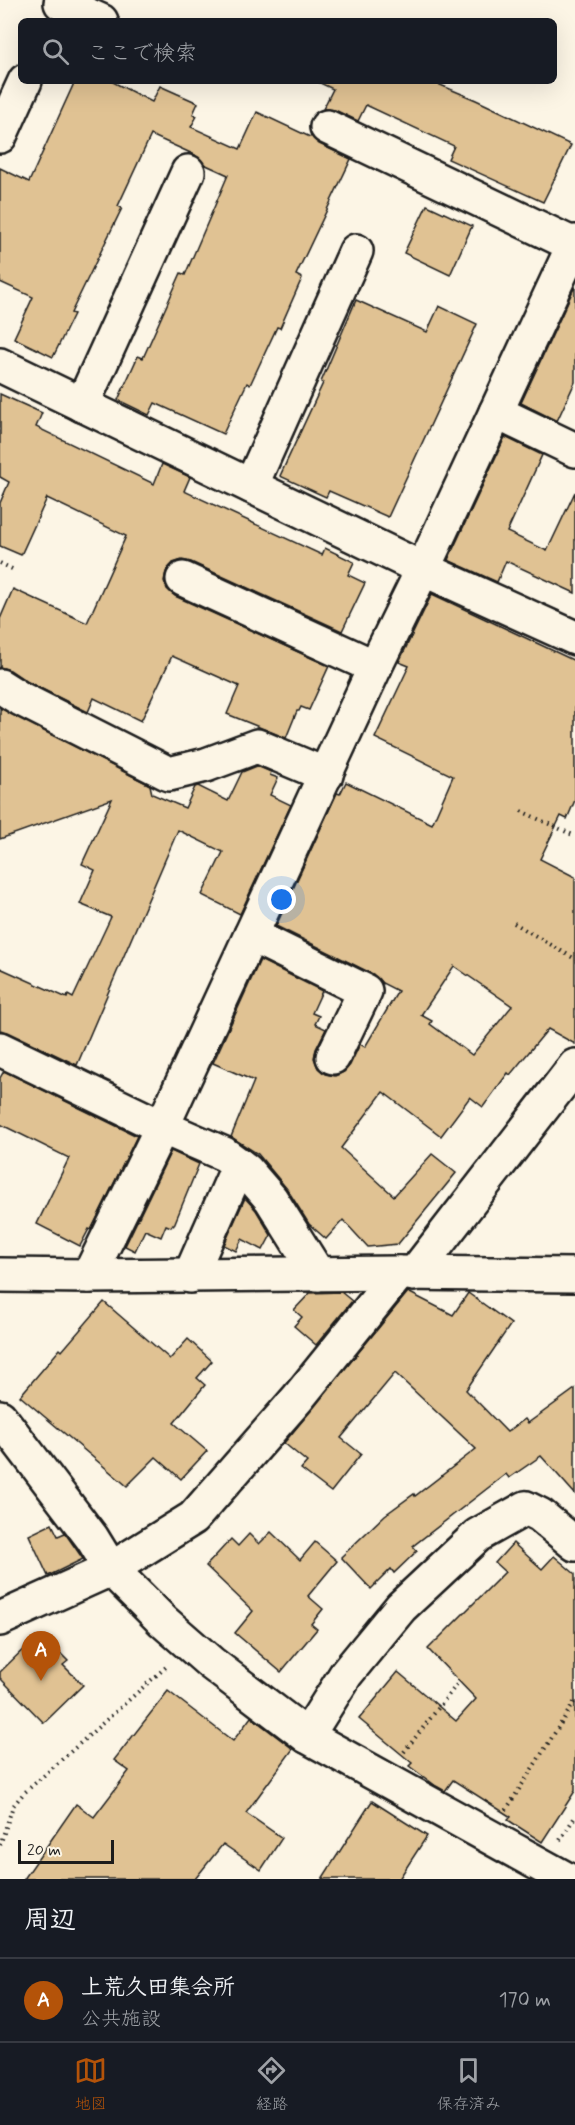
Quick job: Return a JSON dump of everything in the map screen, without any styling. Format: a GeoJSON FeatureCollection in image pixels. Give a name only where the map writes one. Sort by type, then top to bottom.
{"type":"FeatureCollection","features":[{"type":"Feature","properties":{"kind":"street"},"geometry":{"type":"LineString","coordinates":[[55,7],[91,18]]}},
{"type":"Feature","properties":{"kind":"street"},"geometry":{"type":"LineString","coordinates":[[0,136],[24,84]]}},
{"type":"Feature","properties":{"kind":"street"},"geometry":{"type":"LineString","coordinates":[[89,1276],[162,1127],[375,667],[573,249],[327,127]]}},
{"type":"Feature","properties":{"kind":"street"},"geometry":{"type":"LineString","coordinates":[[82,405],[188,172]]}},
{"type":"Feature","properties":{"kind":"street"},"geometry":{"type":"LineString","coordinates":[[251,486],[356,250]]}},
{"type":"Feature","properties":{"kind":"street"},"geometry":{"type":"LineString","coordinates":[[0,365],[423,569],[575,638]]}},
{"type":"Feature","properties":{"kind":"street"},"geometry":{"type":"LineString","coordinates":[[496,412],[575,450]]}},
{"type":"Feature","properties":{"kind":"street"},"geometry":{"type":"LineString","coordinates":[[183,579],[375,667]]}},
{"type":"Feature","properties":{"kind":"street"},"geometry":{"type":"LineString","coordinates":[[0,686],[19,698],[169,774],[206,765],[257,746],[326,775]]}},
{"type":"Feature","properties":{"kind":"street"},"geometry":{"type":"LineString","coordinates":[[251,935],[365,991],[333,1057]]}},
{"type":"Feature","properties":{"kind":"street"},"geometry":{"type":"LineString","coordinates":[[0,1049],[162,1127],[224,1154],[246,1170],[271,1199],[318,1274]]}},
{"type":"Feature","properties":{"kind":"street"},"geometry":{"type":"LineString","coordinates":[[0,1619],[111,1569],[193,1518],[407,1273],[575,1066]]}},
{"type":"Feature","properties":{"kind":"street"},"geometry":{"type":"LineString","coordinates":[[190,1275],[239,1165]]}},
{"type":"Feature","properties":{"kind":"street"},"geometry":{"type":"LineString","coordinates":[[0,1275],[407,1273],[575,1275]]}},
{"type":"Feature","properties":{"kind":"street"},"geometry":{"type":"LineString","coordinates":[[0,1417],[92,1538],[111,1569],[190,1645],[307,1736],[566,1879]]}},
{"type":"Feature","properties":{"kind":"street"},"geometry":{"type":"LineString","coordinates":[[307,1736],[346,1674],[401,1607],[478,1535],[526,1508],[540,1515],[575,1544]]}},
{"type":"Feature","properties":{"kind":"path"},"geometry":{"type":"LineString","coordinates":[[0,563],[14,570]]}},
{"type":"Feature","properties":{"kind":"path"},"geometry":{"type":"LineString","coordinates":[[521,811],[575,836]]}},
{"type":"Feature","properties":{"kind":"path"},"geometry":{"type":"LineString","coordinates":[[514,922],[575,959]]}},
{"type":"Feature","properties":{"kind":"path"},"geometry":{"type":"LineString","coordinates":[[0,1845],[13,1806],[23,1794],[190,1645]]}},
{"type":"Feature","properties":{"kind":"path"},"geometry":{"type":"LineString","coordinates":[[384,1778],[458,1683]]}},
{"type":"Feature","properties":{"kind":"path"},"geometry":{"type":"LineString","coordinates":[[489,1836],[575,1701]]}},
{"type":"Feature","properties":{"kind":"building"},"geometry":{"type":"Polygon","coordinates":[[[74,84],[117,84],[152,102],[160,86],[198,103],[193,114],[197,116],[191,127],[240,149],[257,112],[310,137],[311,135],[319,144],[351,159],[296,275],[302,278],[280,328],[277,327],[250,385],[247,383],[223,434],[155,403],[149,415],[118,400],[138,356],[143,358],[181,273],[185,275],[228,175],[204,164],[195,155],[151,135],[118,206],[122,208],[71,313],[74,314],[53,357],[14,338],[33,297],[0,282],[0,168],[29,182],[74,84]]]}},
{"type":"Feature","properties":{"kind":"building"},"geometry":{"type":"Polygon","coordinates":[[[322,84],[438,84],[571,145],[543,202],[448,159],[454,146],[366,105],[358,121],[335,110],[323,109],[333,89],[322,84]]]}},
{"type":"Feature","properties":{"kind":"building"},"geometry":{"type":"Polygon","coordinates":[[[427,205],[472,226],[450,275],[404,253],[427,205]]]}},
{"type":"Feature","properties":{"kind":"building"},"geometry":{"type":"Polygon","coordinates":[[[575,286],[575,382],[557,421],[521,403],[575,286]]]}},
{"type":"Feature","properties":{"kind":"building"},"geometry":{"type":"Polygon","coordinates":[[[356,300],[427,332],[439,306],[477,324],[388,517],[329,491],[326,497],[280,476],[323,383],[321,382],[356,300]]]}},
{"type":"Feature","properties":{"kind":"building"},"geometry":{"type":"Polygon","coordinates":[[[0,394],[42,413],[36,427],[154,484],[162,464],[190,477],[184,491],[322,555],[325,548],[354,562],[348,575],[365,583],[342,631],[191,562],[182,560],[173,563],[166,572],[164,581],[167,589],[175,596],[329,666],[309,710],[301,707],[297,711],[286,738],[227,714],[239,686],[172,656],[141,721],[94,698],[88,712],[28,682],[10,670],[0,667],[0,619],[13,589],[87,623],[126,536],[47,498],[21,555],[0,546],[0,503],[9,482],[0,477],[0,394]]]}},
{"type":"Feature","properties":{"kind":"building"},"geometry":{"type":"Polygon","coordinates":[[[505,437],[542,455],[507,532],[547,551],[575,492],[575,593],[506,561],[497,582],[448,560],[505,437]]]}},
{"type":"Feature","properties":{"kind":"building"},"geometry":{"type":"Polygon","coordinates":[[[432,594],[575,661],[575,800],[567,819],[561,816],[540,859],[575,877],[575,1044],[548,1029],[510,1075],[508,1073],[483,1107],[470,1097],[441,1136],[383,1092],[341,1148],[394,1196],[432,1154],[456,1173],[398,1244],[368,1247],[343,1220],[326,1239],[309,1224],[287,1189],[258,1154],[231,1137],[254,1081],[213,1063],[260,960],[322,991],[312,1013],[319,1016],[315,1024],[326,1029],[314,1058],[318,1068],[325,1074],[335,1076],[344,1072],[360,1044],[365,1047],[398,991],[382,983],[373,974],[276,926],[337,793],[340,794],[346,782],[432,824],[453,776],[375,738],[409,666],[399,662],[432,594]],[[454,966],[421,1015],[432,1021],[430,1024],[472,1055],[512,1006],[454,966]]]}},
{"type":"Feature","properties":{"kind":"building"},"geometry":{"type":"Polygon","coordinates":[[[0,708],[150,785],[152,794],[185,808],[195,787],[198,786],[228,801],[242,772],[257,766],[278,778],[270,795],[291,805],[240,914],[202,895],[223,852],[178,830],[77,1065],[0,1030],[0,968],[67,998],[68,995],[73,998],[111,917],[80,904],[95,870],[82,864],[112,799],[0,839],[0,708]]]}},
{"type":"Feature","properties":{"kind":"building"},"geometry":{"type":"Polygon","coordinates":[[[4,1071],[137,1136],[91,1230],[89,1229],[80,1246],[37,1224],[69,1158],[0,1124],[0,1078],[4,1071]]]}},
{"type":"Feature","properties":{"kind":"building"},"geometry":{"type":"Polygon","coordinates":[[[171,1151],[199,1164],[174,1225],[171,1227],[166,1225],[161,1237],[145,1230],[135,1251],[125,1246],[171,1151]]]}},
{"type":"Feature","properties":{"kind":"building"},"geometry":{"type":"Polygon","coordinates":[[[245,1198],[256,1210],[271,1235],[263,1250],[242,1239],[236,1251],[224,1245],[245,1198]]]}},
{"type":"Feature","properties":{"kind":"building"},"geometry":{"type":"Polygon","coordinates":[[[341,1292],[352,1301],[316,1345],[294,1326],[302,1317],[294,1310],[310,1293],[341,1292]]]}},
{"type":"Feature","properties":{"kind":"building"},"geometry":{"type":"Polygon","coordinates":[[[408,1292],[453,1315],[468,1293],[511,1324],[466,1390],[507,1432],[525,1419],[528,1423],[575,1389],[575,1494],[541,1456],[509,1478],[506,1474],[413,1546],[417,1551],[394,1573],[391,1569],[371,1589],[341,1557],[385,1515],[414,1494],[415,1496],[476,1449],[395,1373],[341,1438],[361,1454],[331,1492],[301,1469],[307,1462],[284,1443],[408,1292]]]}},
{"type":"Feature","properties":{"kind":"building"},"geometry":{"type":"Polygon","coordinates":[[[104,1302],[170,1359],[188,1339],[212,1361],[197,1378],[205,1385],[174,1423],[207,1451],[181,1479],[156,1457],[127,1486],[20,1396],[104,1302]]]}},
{"type":"Feature","properties":{"kind":"building"},"geometry":{"type":"Polygon","coordinates":[[[52,1524],[58,1536],[65,1533],[83,1559],[48,1576],[29,1535],[52,1524]]]}},
{"type":"Feature","properties":{"kind":"building"},"geometry":{"type":"Polygon","coordinates":[[[271,1532],[300,1560],[315,1542],[337,1561],[308,1596],[323,1609],[311,1624],[317,1629],[281,1672],[235,1633],[253,1611],[206,1566],[231,1539],[238,1546],[249,1534],[259,1544],[271,1532]]]}},
{"type":"Feature","properties":{"kind":"building"},"geometry":{"type":"Polygon","coordinates":[[[513,1543],[542,1569],[554,1556],[575,1574],[575,1791],[542,1842],[508,1820],[511,1817],[453,1780],[445,1791],[436,1786],[409,1766],[412,1763],[359,1719],[398,1672],[456,1721],[476,1699],[428,1649],[505,1572],[495,1563],[513,1543]]]}},
{"type":"Feature","properties":{"kind":"building"},"geometry":{"type":"Polygon","coordinates":[[[36,1637],[45,1647],[50,1643],[68,1661],[63,1665],[83,1685],[44,1723],[0,1678],[0,1672],[36,1637]]]}},
{"type":"Feature","properties":{"kind":"building"},"geometry":{"type":"Polygon","coordinates":[[[168,1691],[233,1741],[251,1717],[293,1749],[246,1813],[282,1838],[261,1870],[223,1844],[195,1879],[24,1879],[76,1804],[94,1817],[129,1771],[114,1760],[168,1691]]]}},
{"type":"Feature","properties":{"kind":"building"},"geometry":{"type":"Polygon","coordinates":[[[372,1801],[427,1836],[399,1879],[322,1879],[372,1801]]]}},
{"type":"Feature","properties":{"kind":"place","name":"上荒久田集会所"},"geometry":{"type":"Point","coordinates":[41,1681]}}]}
